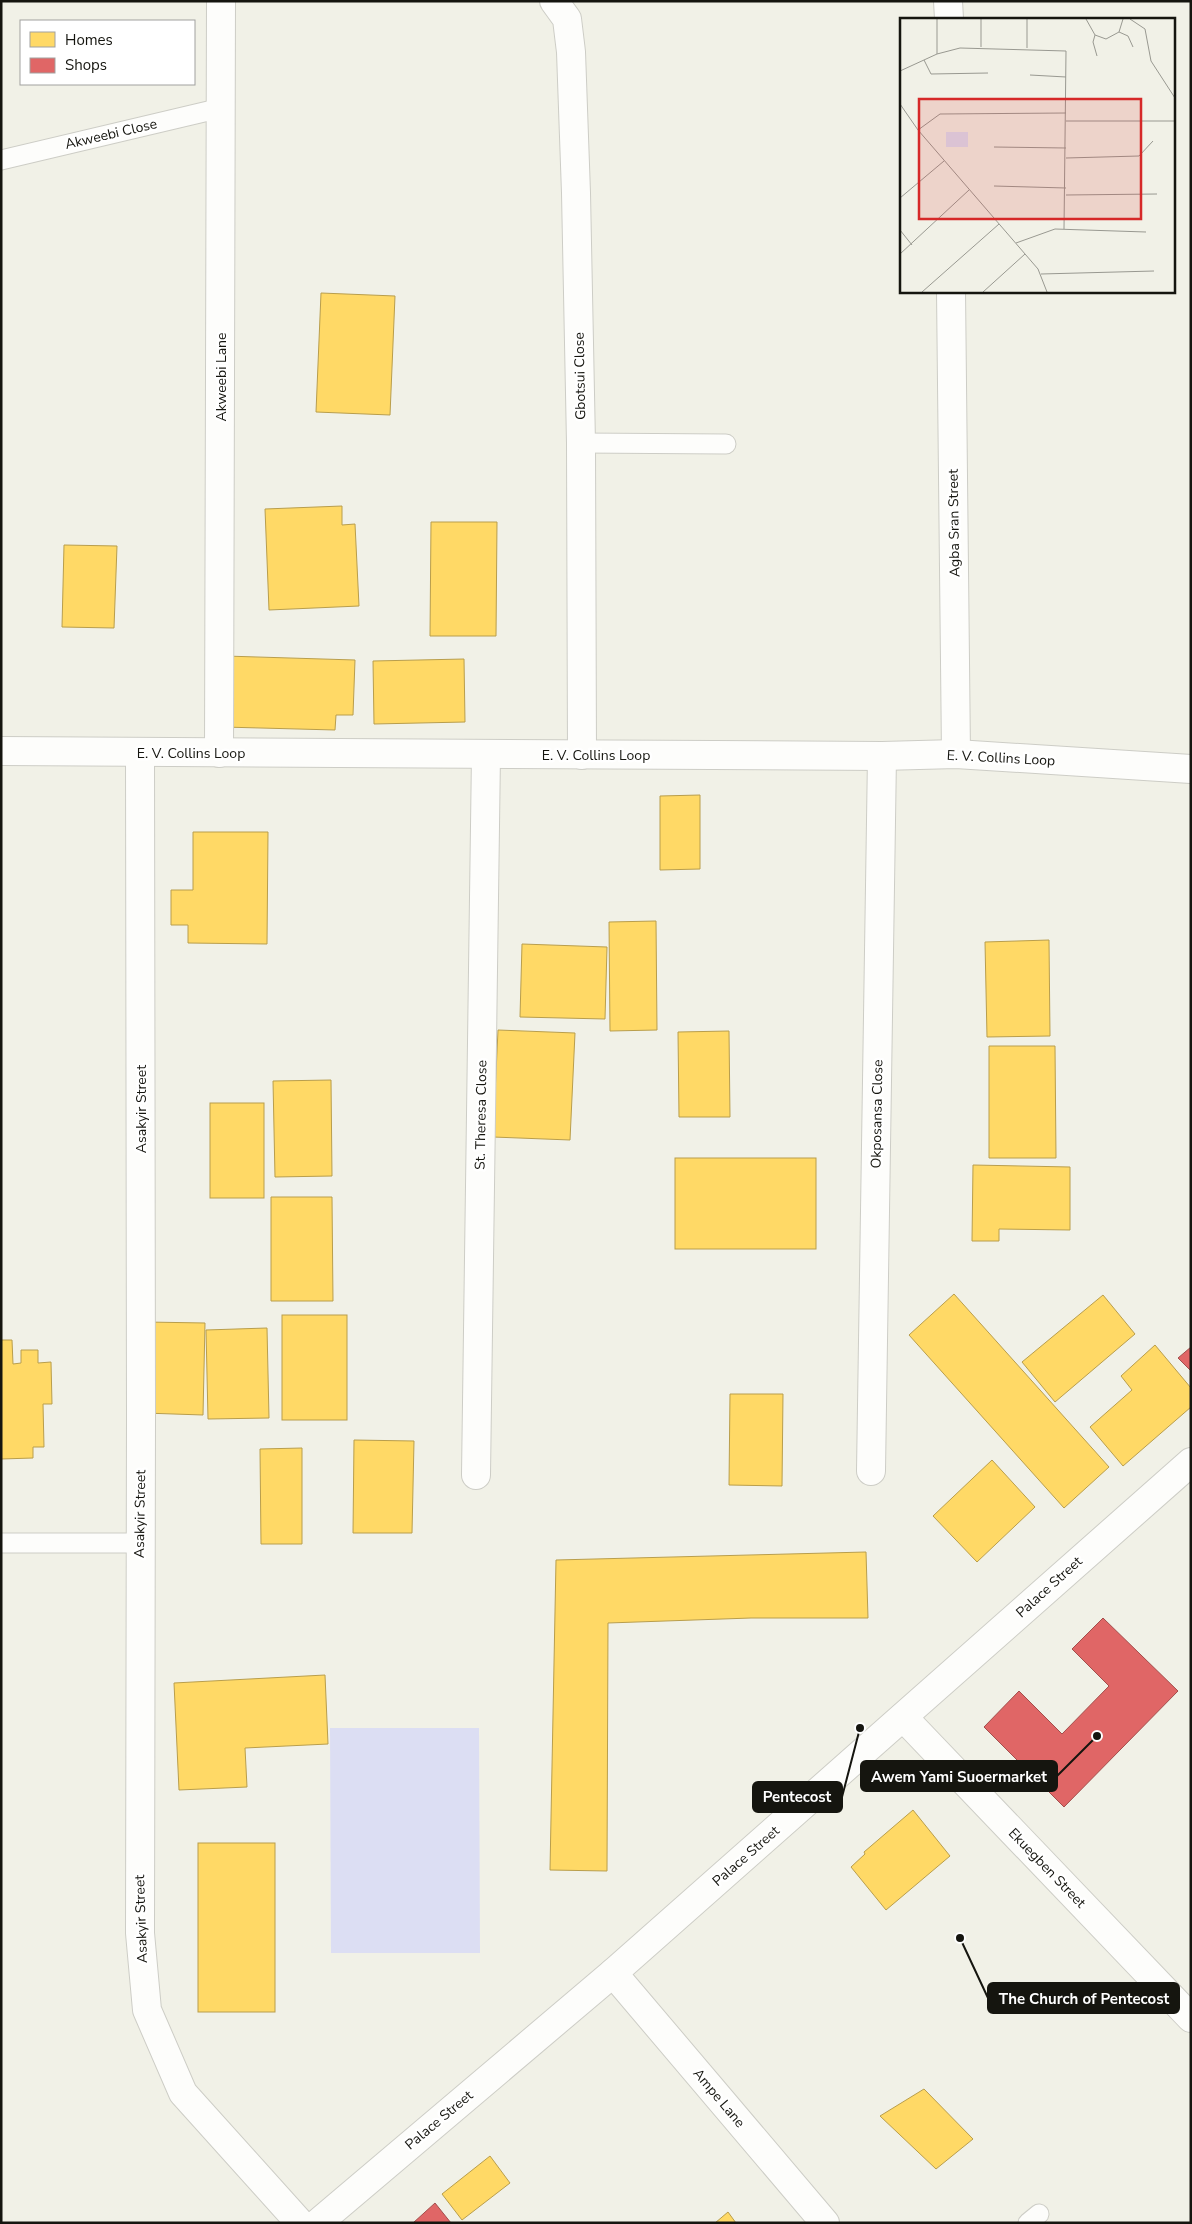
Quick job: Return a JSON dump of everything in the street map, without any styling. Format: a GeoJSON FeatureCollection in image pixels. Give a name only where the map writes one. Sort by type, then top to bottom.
{"type":"FeatureCollection","features":[{"type":"Feature","properties":{"kind":"street","name":"Akweebi Lane"},"geometry":{"type":"LineString","coordinates":[[219,753],[221,1]]}},
{"type":"Feature","properties":{"kind":"street","name":"Gbotsui Close"},"geometry":{"type":"LineString","coordinates":[[554,1],[567,19],[571,52],[581,443],[582,755]]}},
{"type":"Feature","properties":{"kind":"street"},"geometry":{"type":"LineString","coordinates":[[948,1],[948,18]]}},
{"type":"Feature","properties":{"kind":"street","name":"Agba Sran Street"},"geometry":{"type":"LineString","coordinates":[[951,292],[956,754]]}},
{"type":"Feature","properties":{"kind":"street","name":"E. V. Collins Loop"},"geometry":{"type":"LineString","coordinates":[[1,751],[882,756],[956,754],[1191,770]]}},
{"type":"Feature","properties":{"kind":"street","name":"Asakyir Street"},"geometry":{"type":"LineString","coordinates":[[140,753],[140,1933],[148,2010],[183,2092],[300,2223]]}},
{"type":"Feature","properties":{"kind":"street","name":"St. Theresa Close"},"geometry":{"type":"LineString","coordinates":[[476,1475],[486,754]]}},
{"type":"Feature","properties":{"kind":"street","name":"Okposansa Close"},"geometry":{"type":"LineString","coordinates":[[871,1471],[882,756]]}},
{"type":"Feature","properties":{"kind":"street","name":"Palace Street"},"geometry":{"type":"LineString","coordinates":[[318,2223],[613,1973],[1191,1462]]}},
{"type":"Feature","properties":{"kind":"street","name":"Ekuegben Street"},"geometry":{"type":"LineString","coordinates":[[903,1717],[1191,2018]]}},
{"type":"Feature","properties":{"kind":"street","name":"Ampe Lane"},"geometry":{"type":"LineString","coordinates":[[613,1973],[826,2223]]}},
{"type":"Feature","properties":{"kind":"lane","name":"Akweebi Close"},"geometry":{"type":"LineString","coordinates":[[1,160],[221,108]]}},
{"type":"Feature","properties":{"kind":"lane"},"geometry":{"type":"LineString","coordinates":[[581,443],[726,444]]}},
{"type":"Feature","properties":{"kind":"lane"},"geometry":{"type":"LineString","coordinates":[[1,1543],[140,1543]]}},
{"type":"Feature","properties":{"kind":"shaded area"},"geometry":{"type":"Polygon","coordinates":[[[330,1728],[479,1728],[480,1953],[331,1953],[330,1728]]]}},
{"type":"Feature","properties":{"kind":"building: Homes"},"geometry":{"type":"Polygon","coordinates":[[[321,293],[395,296],[390,415],[316,412],[321,293]]]}},
{"type":"Feature","properties":{"kind":"building: Homes"},"geometry":{"type":"Polygon","coordinates":[[[342,506],[342,525],[355,524],[359,606],[269,610],[265,509],[342,506]]]}},
{"type":"Feature","properties":{"kind":"building: Homes"},"geometry":{"type":"Polygon","coordinates":[[[431,522],[497,522],[496,636],[430,636],[431,522]]]}},
{"type":"Feature","properties":{"kind":"building: Homes"},"geometry":{"type":"Polygon","coordinates":[[[64,545],[117,546],[114,628],[62,627],[64,545]]]}},
{"type":"Feature","properties":{"kind":"building: Homes"},"geometry":{"type":"Polygon","coordinates":[[[225,656],[355,660],[353,715],[336,715],[335,730],[223,727],[225,656]]]}},
{"type":"Feature","properties":{"kind":"building: Homes"},"geometry":{"type":"Polygon","coordinates":[[[464,659],[465,722],[374,724],[373,661],[464,659]]]}},
{"type":"Feature","properties":{"kind":"building: Homes"},"geometry":{"type":"Polygon","coordinates":[[[700,795],[700,869],[660,870],[660,796],[700,795]]]}},
{"type":"Feature","properties":{"kind":"building: Homes"},"geometry":{"type":"Polygon","coordinates":[[[193,832],[268,832],[267,944],[188,943],[188,925],[171,925],[171,890],[193,890],[193,832]]]}},
{"type":"Feature","properties":{"kind":"building: Homes"},"geometry":{"type":"Polygon","coordinates":[[[656,921],[657,1030],[610,1031],[609,922],[656,921]]]}},
{"type":"Feature","properties":{"kind":"building: Homes"},"geometry":{"type":"Polygon","coordinates":[[[1049,940],[1050,1036],[987,1037],[985,942],[1049,940]]]}},
{"type":"Feature","properties":{"kind":"building: Homes"},"geometry":{"type":"Polygon","coordinates":[[[522,944],[607,947],[605,1019],[520,1017],[522,944]]]}},
{"type":"Feature","properties":{"kind":"building: Homes"},"geometry":{"type":"Polygon","coordinates":[[[498,1030],[575,1033],[570,1140],[493,1137],[498,1030]]]}},
{"type":"Feature","properties":{"kind":"building: Homes"},"geometry":{"type":"Polygon","coordinates":[[[729,1031],[730,1117],[679,1117],[678,1032],[729,1031]]]}},
{"type":"Feature","properties":{"kind":"building: Homes"},"geometry":{"type":"Polygon","coordinates":[[[989,1046],[1055,1046],[1056,1158],[989,1158],[989,1046]]]}},
{"type":"Feature","properties":{"kind":"building: Homes"},"geometry":{"type":"Polygon","coordinates":[[[331,1080],[332,1176],[275,1177],[273,1081],[331,1080]]]}},
{"type":"Feature","properties":{"kind":"building: Homes"},"geometry":{"type":"Polygon","coordinates":[[[210,1103],[264,1103],[264,1198],[210,1198],[210,1103]]]}},
{"type":"Feature","properties":{"kind":"building: Homes"},"geometry":{"type":"Polygon","coordinates":[[[675,1158],[816,1158],[816,1249],[675,1249],[675,1158]]]}},
{"type":"Feature","properties":{"kind":"building: Homes"},"geometry":{"type":"Polygon","coordinates":[[[973,1165],[1070,1167],[1070,1230],[999,1229],[999,1241],[972,1241],[973,1165]]]}},
{"type":"Feature","properties":{"kind":"building: Homes"},"geometry":{"type":"Polygon","coordinates":[[[271,1197],[332,1197],[333,1301],[271,1301],[271,1197]]]}},
{"type":"Feature","properties":{"kind":"building: Homes"},"geometry":{"type":"Polygon","coordinates":[[[954,1294],[1109,1467],[1064,1508],[909,1335],[954,1294]]]}},
{"type":"Feature","properties":{"kind":"building: Homes"},"geometry":{"type":"Polygon","coordinates":[[[1103,1295],[1135,1334],[1055,1402],[1022,1362],[1103,1295]]]}},
{"type":"Feature","properties":{"kind":"building: Homes"},"geometry":{"type":"Polygon","coordinates":[[[282,1315],[347,1315],[347,1420],[282,1420],[282,1315]]]}},
{"type":"Feature","properties":{"kind":"building: Homes"},"geometry":{"type":"Polygon","coordinates":[[[146,1322],[205,1323],[203,1415],[144,1413],[146,1322]]]}},
{"type":"Feature","properties":{"kind":"building: Homes"},"geometry":{"type":"Polygon","coordinates":[[[267,1328],[269,1418],[208,1419],[206,1330],[267,1328]]]}},
{"type":"Feature","properties":{"kind":"building: Homes"},"geometry":{"type":"Polygon","coordinates":[[[1,1340],[12,1340],[13,1364],[21,1363],[21,1350],[38,1350],[38,1363],[51,1362],[52,1404],[43,1404],[44,1447],[33,1447],[33,1458],[1,1459],[1,1340]]]}},
{"type":"Feature","properties":{"kind":"building: Homes"},"geometry":{"type":"Polygon","coordinates":[[[1155,1345],[1191,1388],[1191,1407],[1123,1466],[1090,1427],[1132,1390],[1121,1376],[1155,1345]]]}},
{"type":"Feature","properties":{"kind":"building: Homes"},"geometry":{"type":"Polygon","coordinates":[[[730,1394],[783,1394],[782,1486],[729,1485],[730,1394]]]}},
{"type":"Feature","properties":{"kind":"building: Homes"},"geometry":{"type":"Polygon","coordinates":[[[354,1440],[414,1441],[412,1533],[353,1533],[354,1440]]]}},
{"type":"Feature","properties":{"kind":"building: Homes"},"geometry":{"type":"Polygon","coordinates":[[[302,1448],[302,1544],[261,1544],[260,1449],[302,1448]]]}},
{"type":"Feature","properties":{"kind":"building: Homes"},"geometry":{"type":"Polygon","coordinates":[[[992,1460],[1035,1507],[977,1562],[933,1516],[992,1460]]]}},
{"type":"Feature","properties":{"kind":"building: Homes"},"geometry":{"type":"Polygon","coordinates":[[[866,1552],[868,1618],[751,1618],[608,1623],[607,1871],[550,1870],[556,1560],[866,1552]]]}},
{"type":"Feature","properties":{"kind":"building: Homes"},"geometry":{"type":"Polygon","coordinates":[[[325,1675],[328,1744],[245,1748],[247,1787],[179,1790],[174,1683],[325,1675]]]}},
{"type":"Feature","properties":{"kind":"building: Homes"},"geometry":{"type":"Polygon","coordinates":[[[913,1810],[950,1856],[886,1910],[851,1867],[865,1854],[864,1852],[913,1810]]]}},
{"type":"Feature","properties":{"kind":"building: Homes"},"geometry":{"type":"Polygon","coordinates":[[[198,1843],[275,1843],[275,2012],[198,2012],[198,1843]]]}},
{"type":"Feature","properties":{"kind":"building: Homes"},"geometry":{"type":"Polygon","coordinates":[[[924,2089],[973,2139],[936,2169],[880,2116],[924,2089]]]}},
{"type":"Feature","properties":{"kind":"building: Homes"},"geometry":{"type":"Polygon","coordinates":[[[490,2156],[510,2183],[462,2220],[442,2194],[490,2156]]]}},
{"type":"Feature","properties":{"kind":"building: Homes"},"geometry":{"type":"Polygon","coordinates":[[[728,2212],[736,2223],[715,2223],[728,2212]]]}},
{"type":"Feature","properties":{"kind":"building: Shops"},"geometry":{"type":"Polygon","coordinates":[[[1191,1347],[1191,1371],[1178,1358],[1191,1347]]]}},
{"type":"Feature","properties":{"kind":"building: Shops"},"geometry":{"type":"Polygon","coordinates":[[[1103,1618],[1178,1691],[1064,1807],[984,1727],[1019,1691],[1062,1734],[1109,1686],[1072,1649],[1103,1618]]]}},
{"type":"Feature","properties":{"kind":"building: Shops"},"geometry":{"type":"Polygon","coordinates":[[[435,2203],[451,2223],[413,2223],[435,2203]]]}},
{"type":"Feature","properties":{"kind":"place","name":"Pentecost"},"geometry":{"type":"Point","coordinates":[860,1728]}},
{"type":"Feature","properties":{"kind":"place","name":"Awem Yami Suoermarket"},"geometry":{"type":"Point","coordinates":[1097,1736]}},
{"type":"Feature","properties":{"kind":"place","name":"The Church of Pentecost"},"geometry":{"type":"Point","coordinates":[960,1938]}}]}
